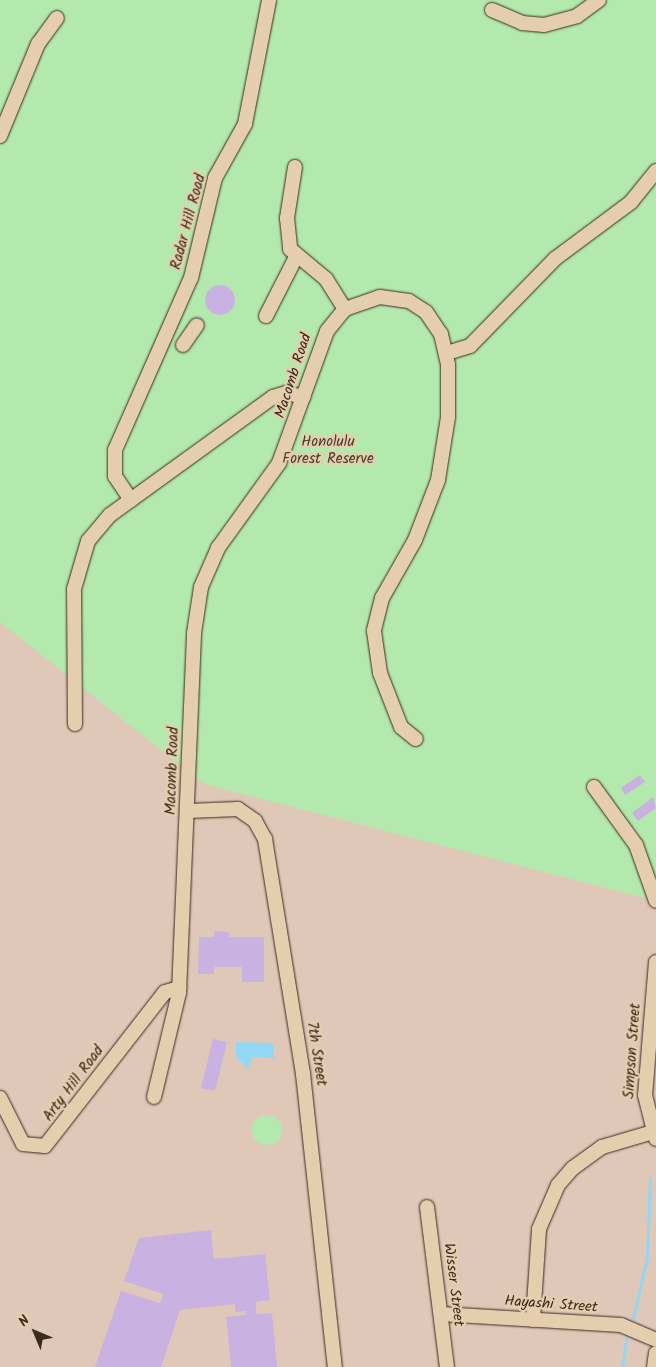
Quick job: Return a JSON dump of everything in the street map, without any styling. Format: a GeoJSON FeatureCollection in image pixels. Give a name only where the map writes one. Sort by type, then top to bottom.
{"type":"FeatureCollection","features":[{"type":"Feature","properties":{"kind":"street","name":"Radar Hill Road"},"geometry":{"type":"LineString","coordinates":[[131,500],[115,476],[113,457],[196,265],[215,178],[245,124],[269,0]]}},
{"type":"Feature","properties":{"kind":"street"},"geometry":{"type":"LineString","coordinates":[[492,10],[511,20],[544,25],[577,16],[599,0]]}},
{"type":"Feature","properties":{"kind":"street"},"geometry":{"type":"LineString","coordinates":[[0,136],[38,44],[57,18]]}},
{"type":"Feature","properties":{"kind":"street"},"geometry":{"type":"LineString","coordinates":[[295,167],[286,233],[296,257],[326,279],[345,309]]}},
{"type":"Feature","properties":{"kind":"street"},"geometry":{"type":"LineString","coordinates":[[447,353],[470,346],[556,258],[631,202],[656,171]]}},
{"type":"Feature","properties":{"kind":"street"},"geometry":{"type":"LineString","coordinates":[[266,316],[296,257]]}},
{"type":"Feature","properties":{"kind":"street","name":"Macomb Road"},"geometry":{"type":"LineString","coordinates":[[154,1097],[179,988],[194,633],[201,587],[218,548],[279,463],[327,330],[345,309],[380,296],[409,301],[432,318],[447,353],[448,417],[438,480],[415,540],[382,598],[374,632],[377,663],[393,707],[404,731],[416,739]]}},
{"type":"Feature","properties":{"kind":"street"},"geometry":{"type":"LineString","coordinates":[[167,335],[190,335]]}},
{"type":"Feature","properties":{"kind":"street"},"geometry":{"type":"LineString","coordinates":[[75,724],[76,569],[95,531],[131,500],[273,397],[286,393],[304,397]]}},
{"type":"Feature","properties":{"kind":"street"},"geometry":{"type":"LineString","coordinates":[[594,787],[636,845],[656,901]]}},
{"type":"Feature","properties":{"kind":"street","name":"7th Street"},"geometry":{"type":"LineString","coordinates":[[188,810],[238,809],[256,821],[265,839],[303,1074],[335,1367]]}},
{"type":"Feature","properties":{"kind":"street","name":"Simpson Street"},"geometry":{"type":"LineString","coordinates":[[654,1136],[645,1090],[656,962]]}},
{"type":"Feature","properties":{"kind":"street","name":"Arty Hill Road"},"geometry":{"type":"LineString","coordinates":[[0,1098],[22,1144],[32,1149],[45,1146],[165,992],[179,988]]}},
{"type":"Feature","properties":{"kind":"street"},"geometry":{"type":"LineString","coordinates":[[533,1320],[539,1229],[558,1185],[577,1164],[602,1147],[654,1136]]}},
{"type":"Feature","properties":{"kind":"street","name":"Wisser Street"},"geometry":{"type":"LineString","coordinates":[[427,1207],[447,1367]]}},
{"type":"Feature","properties":{"kind":"street","name":"Hayashi Street"},"geometry":{"type":"LineString","coordinates":[[440,1314],[621,1325],[656,1340]]}},
{"type":"Feature","properties":{"kind":"street"},"geometry":{"type":"LineString","coordinates":[[654,1367],[656,1353]]}},
{"type":"Feature","properties":{"kind":"green space","name":"Honolulu Forest Reserve"},"geometry":{"type":"Polygon","coordinates":[[[0,0],[656,0],[656,901],[204,784],[0,622],[0,0]]]}},
{"type":"Feature","properties":{"kind":"green space"},"geometry":{"type":"Polygon","coordinates":[[[267,1115],[278,1119],[282,1130],[278,1141],[267,1145],[256,1141],[252,1130],[256,1119],[267,1115]]]}},
{"type":"Feature","properties":{"kind":"water"},"geometry":{"type":"Polygon","coordinates":[[[236,1042],[274,1043],[274,1058],[252,1057],[248,1069],[236,1057],[236,1042]]]}},
{"type":"Feature","properties":{"kind":"building"},"geometry":{"type":"Polygon","coordinates":[[[220,285],[231,289],[235,300],[231,311],[220,315],[209,311],[205,300],[209,289],[220,285]]]}},
{"type":"Feature","properties":{"kind":"building"},"geometry":{"type":"Polygon","coordinates":[[[640,775],[645,782],[625,795],[621,788],[640,775]]]}},
{"type":"Feature","properties":{"kind":"building"},"geometry":{"type":"Polygon","coordinates":[[[653,797],[656,808],[638,821],[632,813],[653,797]]]}},
{"type":"Feature","properties":{"kind":"building"},"geometry":{"type":"Polygon","coordinates":[[[214,931],[229,932],[229,937],[264,937],[264,982],[242,982],[242,967],[214,967],[214,974],[198,974],[199,937],[214,937],[214,931]]]}},
{"type":"Feature","properties":{"kind":"building"},"geometry":{"type":"Polygon","coordinates":[[[213,1039],[227,1042],[215,1091],[201,1088],[213,1039]]]}},
{"type":"Feature","properties":{"kind":"building"},"geometry":{"type":"Polygon","coordinates":[[[211,1230],[214,1259],[265,1254],[270,1300],[256,1302],[256,1314],[272,1313],[277,1367],[231,1367],[226,1317],[246,1315],[246,1311],[235,1312],[235,1304],[180,1310],[161,1367],[95,1367],[121,1291],[160,1303],[163,1294],[124,1281],[139,1238],[211,1230]]]}},
{"type":"Feature","properties":{"kind":"waterway"},"geometry":{"type":"LineString","coordinates":[[633,1319],[647,1257],[650,1178]]}},
{"type":"Feature","properties":{"kind":"waterway"},"geometry":{"type":"LineString","coordinates":[[622,1367],[627,1336]]}}]}
